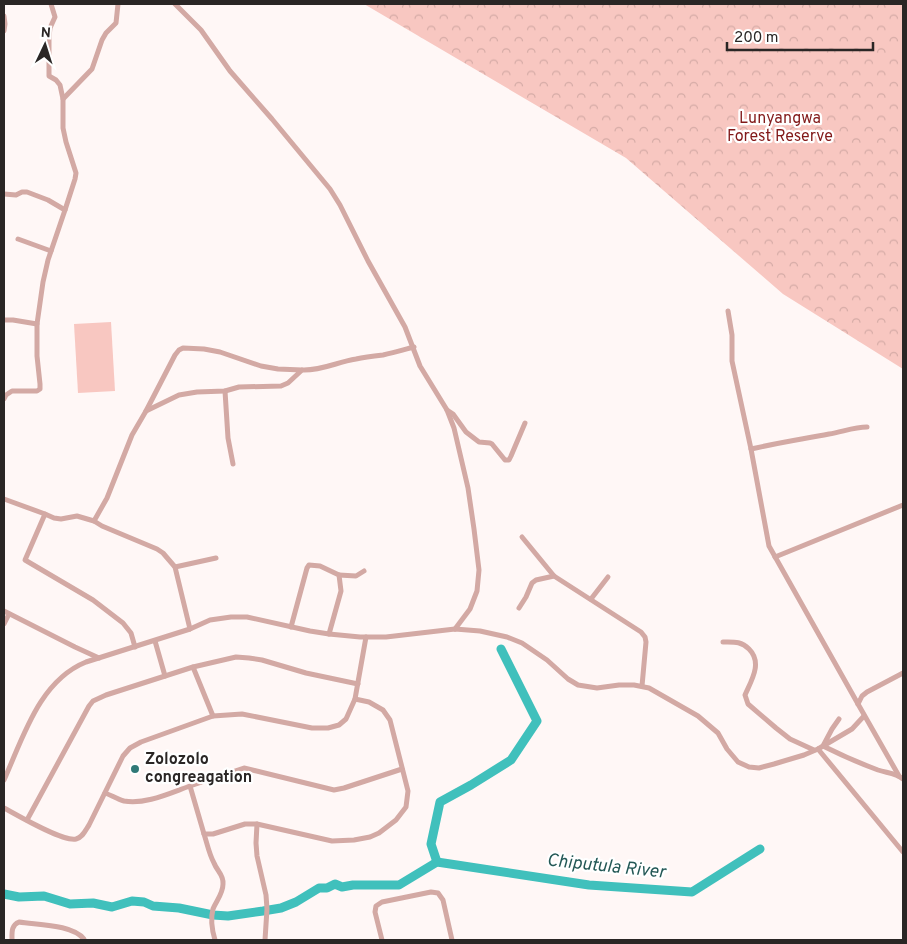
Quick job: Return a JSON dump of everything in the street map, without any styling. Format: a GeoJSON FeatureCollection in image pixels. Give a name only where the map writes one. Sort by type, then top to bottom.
{"type":"FeatureCollection","features":[{"type":"Feature","properties":{"kind":"street"},"geometry":{"type":"LineString","coordinates":[[4,399],[12,391],[37,391],[40,389],[36,356],[37,324],[43,282],[51,251],[76,179],[63,128],[63,99],[58,82],[49,76],[49,37],[50,28],[55,17],[51,4]]}},
{"type":"Feature","properties":{"kind":"street"},"geometry":{"type":"LineString","coordinates":[[63,99],[92,69],[102,40],[116,23],[118,4]]}},
{"type":"Feature","properties":{"kind":"street"},"geometry":{"type":"LineString","coordinates":[[175,4],[201,30],[230,71],[330,189],[405,328],[420,366],[447,410],[454,428],[468,488],[479,570],[477,592],[470,609],[455,629]]}},
{"type":"Feature","properties":{"kind":"street"},"geometry":{"type":"LineString","coordinates":[[4,16],[4,31]]}},
{"type":"Feature","properties":{"kind":"street"},"geometry":{"type":"LineString","coordinates":[[4,194],[16,195],[27,192],[48,200],[65,210]]}},
{"type":"Feature","properties":{"kind":"street"},"geometry":{"type":"LineString","coordinates":[[18,239],[51,251]]}},
{"type":"Feature","properties":{"kind":"street"},"geometry":{"type":"LineString","coordinates":[[728,311],[732,335],[732,361],[769,546],[864,716],[901,777]]}},
{"type":"Feature","properties":{"kind":"street"},"geometry":{"type":"LineString","coordinates":[[4,320],[37,324]]}},
{"type":"Feature","properties":{"kind":"street"},"geometry":{"type":"LineString","coordinates":[[94,521],[107,498],[132,435],[175,354],[179,350],[184,348],[204,349],[220,352],[261,366],[312,371],[356,358],[414,347]]}},
{"type":"Feature","properties":{"kind":"street"},"geometry":{"type":"LineString","coordinates":[[146,411],[179,396],[197,392],[225,391],[239,387],[281,386],[288,383],[302,370]]}},
{"type":"Feature","properties":{"kind":"street"},"geometry":{"type":"LineString","coordinates":[[225,391],[228,438],[233,464]]}},
{"type":"Feature","properties":{"kind":"street"},"geometry":{"type":"LineString","coordinates":[[447,410],[456,417],[466,432],[478,442],[492,444],[505,460],[509,460],[525,423]]}},
{"type":"Feature","properties":{"kind":"street"},"geometry":{"type":"LineString","coordinates":[[751,449],[858,427],[867,428]]}},
{"type":"Feature","properties":{"kind":"street"},"geometry":{"type":"LineString","coordinates":[[4,499],[54,518],[61,519],[78,516],[94,521],[157,549],[175,567],[190,629]]}},
{"type":"Feature","properties":{"kind":"street"},"geometry":{"type":"LineString","coordinates":[[775,557],[903,505]]}},
{"type":"Feature","properties":{"kind":"street"},"geometry":{"type":"LineString","coordinates":[[45,514],[25,560],[93,600],[123,623],[131,633],[135,647]]}},
{"type":"Feature","properties":{"kind":"street"},"geometry":{"type":"LineString","coordinates":[[522,537],[554,576],[641,632],[646,642],[642,686]]}},
{"type":"Feature","properties":{"kind":"street"},"geometry":{"type":"LineString","coordinates":[[175,567],[216,558]]}},
{"type":"Feature","properties":{"kind":"street"},"geometry":{"type":"LineString","coordinates":[[291,626],[306,568],[309,565],[320,566],[340,575],[356,576],[364,571]]}},
{"type":"Feature","properties":{"kind":"street"},"geometry":{"type":"LineString","coordinates":[[329,634],[341,591],[340,575]]}},
{"type":"Feature","properties":{"kind":"street"},"geometry":{"type":"LineString","coordinates":[[519,608],[532,583],[536,580],[554,576]]}},
{"type":"Feature","properties":{"kind":"street"},"geometry":{"type":"LineString","coordinates":[[591,599],[608,577]]}},
{"type":"Feature","properties":{"kind":"street"},"geometry":{"type":"LineString","coordinates":[[4,624],[6,613],[99,658]]}},
{"type":"Feature","properties":{"kind":"street"},"geometry":{"type":"LineString","coordinates":[[4,780],[41,700],[68,672],[79,665],[190,629],[210,620],[230,617],[247,617],[329,634],[366,637],[386,637],[455,629],[480,631],[507,637],[522,643],[578,685],[597,688],[619,685],[649,688],[698,716],[718,733],[727,750],[738,762],[749,767],[759,768],[818,749],[852,729],[864,716]]}},
{"type":"Feature","properties":{"kind":"street"},"geometry":{"type":"LineString","coordinates":[[4,808],[62,838],[73,840],[82,836],[123,756],[135,745],[212,716],[242,714],[312,728],[328,728],[340,725],[346,719],[356,699],[366,637]]}},
{"type":"Feature","properties":{"kind":"street"},"geometry":{"type":"LineString","coordinates":[[155,641],[165,676]]}},
{"type":"Feature","properties":{"kind":"street"},"geometry":{"type":"LineString","coordinates":[[723,642],[732,641],[740,643],[750,650],[755,657],[755,670],[745,695],[748,704],[790,739],[901,777]]}},
{"type":"Feature","properties":{"kind":"street"},"geometry":{"type":"LineString","coordinates":[[28,820],[93,701],[116,691],[193,667],[236,657],[249,658],[306,674],[358,684]]}},
{"type":"Feature","properties":{"kind":"street"},"geometry":{"type":"LineString","coordinates":[[193,667],[212,716]]}},
{"type":"Feature","properties":{"kind":"street"},"geometry":{"type":"LineString","coordinates":[[858,704],[862,696],[867,692],[903,673]]}},
{"type":"Feature","properties":{"kind":"street"},"geometry":{"type":"LineString","coordinates":[[204,834],[213,834],[245,824],[257,824],[332,841],[354,840],[379,833],[396,820],[406,806],[408,791],[390,720],[383,710],[370,702],[356,699]]}},
{"type":"Feature","properties":{"kind":"street"},"geometry":{"type":"LineString","coordinates":[[818,749],[839,719]]}},
{"type":"Feature","properties":{"kind":"street"},"geometry":{"type":"LineString","coordinates":[[818,749],[903,852]]}},
{"type":"Feature","properties":{"kind":"street"},"geometry":{"type":"LineString","coordinates":[[105,793],[122,800],[134,802],[244,768],[334,790],[402,769]]}},
{"type":"Feature","properties":{"kind":"street"},"geometry":{"type":"LineString","coordinates":[[190,786],[214,864],[222,875],[223,884],[220,897],[213,909],[212,918],[215,940]]}},
{"type":"Feature","properties":{"kind":"street"},"geometry":{"type":"LineString","coordinates":[[257,824],[257,856],[266,895],[267,909],[265,940]]}},
{"type":"Feature","properties":{"kind":"street"},"geometry":{"type":"LineString","coordinates":[[382,940],[375,912],[376,906],[382,902],[431,892],[438,893],[443,900],[452,940]]}},
{"type":"Feature","properties":{"kind":"street"},"geometry":{"type":"LineString","coordinates":[[12,940],[13,927],[19,922],[67,929],[78,933],[84,938]]}},
{"type":"Feature","properties":{"kind":"green space","name":"Lunyangwa Forest Reserve"},"geometry":{"type":"Polygon","coordinates":[[[364,4],[903,4],[903,369],[783,294],[626,158],[364,4]]]}},
{"type":"Feature","properties":{"kind":"green space"},"geometry":{"type":"Polygon","coordinates":[[[111,322],[115,391],[78,393],[74,324],[111,322]]]}},
{"type":"Feature","properties":{"kind":"waterway","name":"Chiputula River"},"geometry":{"type":"LineString","coordinates":[[437,862],[431,844],[440,802],[511,760],[537,721],[501,649]]}},
{"type":"Feature","properties":{"kind":"waterway","name":"Chiputula River"},"geometry":{"type":"LineString","coordinates":[[4,894],[19,897],[44,896],[70,904],[93,903],[112,907],[132,901],[144,902],[153,906],[228,916],[281,908],[296,902],[319,888],[327,888],[335,884],[342,887],[353,885],[399,885],[437,862],[589,885],[692,892],[760,849]]}},
{"type":"Feature","properties":{"kind":"place","name":"Zolozolo congreagation"},"geometry":{"type":"Point","coordinates":[135,769]}}]}
